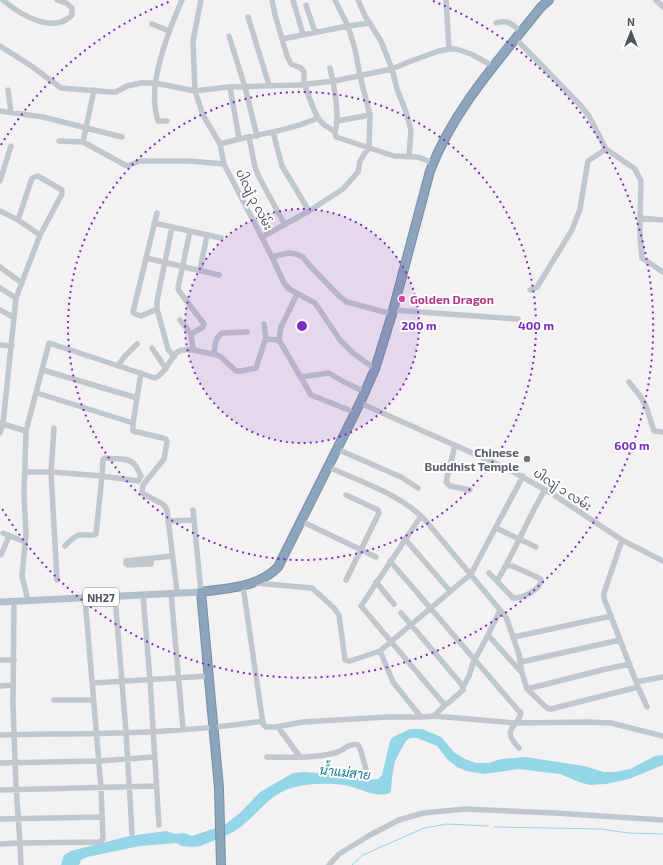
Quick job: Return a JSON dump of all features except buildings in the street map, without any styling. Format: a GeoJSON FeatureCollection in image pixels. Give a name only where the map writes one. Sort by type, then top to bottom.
{"type":"FeatureCollection","features":[{"type":"Feature","properties":{"kind":"highway","name":"NH27"},"geometry":{"type":"LineString","coordinates":[[201,592],[254,583],[264,579],[278,567],[360,403],[374,370],[393,312],[433,163],[446,134],[461,110],[493,66],[541,7],[549,0]]}},
{"type":"Feature","properties":{"kind":"highway"},"geometry":{"type":"LineString","coordinates":[[201,592],[219,788],[221,865]]}},
{"type":"Feature","properties":{"kind":"main road","name":"NH27"},"geometry":{"type":"LineString","coordinates":[[0,602],[201,592]]}},
{"type":"Feature","properties":{"kind":"street"},"geometry":{"type":"LineString","coordinates":[[3,0],[27,16],[49,24],[64,21],[72,15],[72,8],[70,5],[56,0]]}},
{"type":"Feature","properties":{"kind":"street"},"geometry":{"type":"LineString","coordinates":[[167,121],[158,121],[154,105],[155,83],[169,31],[182,0]]}},
{"type":"Feature","properties":{"kind":"street","name":"ပါလျံ ၃ လမ်း"},"geometry":{"type":"LineString","coordinates":[[200,0],[193,41],[195,91],[203,114],[220,144],[224,164],[284,283],[289,289],[315,303],[340,340],[374,370]]}},
{"type":"Feature","properties":{"kind":"street"},"geometry":{"type":"LineString","coordinates":[[272,0],[287,56],[291,64],[301,68],[304,72],[304,84],[318,118],[323,124],[335,132]]}},
{"type":"Feature","properties":{"kind":"street"},"geometry":{"type":"LineString","coordinates":[[293,0],[303,34]]}},
{"type":"Feature","properties":{"kind":"street"},"geometry":{"type":"LineString","coordinates":[[262,237],[286,225],[343,189],[351,182],[358,172],[360,161],[369,147],[370,115],[355,49],[348,26],[335,0]]}},
{"type":"Feature","properties":{"kind":"street"},"geometry":{"type":"LineString","coordinates":[[358,0],[365,16],[381,41],[392,69],[411,130],[409,156]]}},
{"type":"Feature","properties":{"kind":"street"},"geometry":{"type":"LineString","coordinates":[[446,0],[449,49]]}},
{"type":"Feature","properties":{"kind":"street"},"geometry":{"type":"LineString","coordinates":[[656,0],[663,7]]}},
{"type":"Feature","properties":{"kind":"street"},"geometry":{"type":"LineString","coordinates":[[306,5],[314,32]]}},
{"type":"Feature","properties":{"kind":"street"},"geometry":{"type":"LineString","coordinates":[[248,17],[269,85]]}},
{"type":"Feature","properties":{"kind":"street"},"geometry":{"type":"LineString","coordinates":[[496,23],[506,21],[521,32]]}},
{"type":"Feature","properties":{"kind":"street"},"geometry":{"type":"LineString","coordinates":[[282,39],[370,23]]}},
{"type":"Feature","properties":{"kind":"street"},"geometry":{"type":"LineString","coordinates":[[152,24],[169,31]]}},
{"type":"Feature","properties":{"kind":"street"},"geometry":{"type":"LineString","coordinates":[[229,36],[246,87],[257,136]]}},
{"type":"Feature","properties":{"kind":"street"},"geometry":{"type":"LineString","coordinates":[[516,39],[581,106],[589,116],[606,149],[634,169],[641,181],[640,235],[642,258],[663,272]]}},
{"type":"Feature","properties":{"kind":"street"},"geometry":{"type":"LineString","coordinates":[[0,46],[30,65],[60,88],[111,92],[116,92],[133,84],[155,83],[195,91],[230,87],[334,82],[392,69],[439,51],[456,48],[493,66]]}},
{"type":"Feature","properties":{"kind":"street"},"geometry":{"type":"LineString","coordinates":[[330,68],[334,82],[338,121],[335,136],[369,147],[378,152],[394,156],[418,157],[433,163]]}},
{"type":"Feature","properties":{"kind":"street"},"geometry":{"type":"LineString","coordinates":[[230,87],[239,138]]}},
{"type":"Feature","properties":{"kind":"street"},"geometry":{"type":"LineString","coordinates":[[8,90],[11,112]]}},
{"type":"Feature","properties":{"kind":"street"},"geometry":{"type":"LineString","coordinates":[[83,142],[94,90]]}},
{"type":"Feature","properties":{"kind":"street"},"geometry":{"type":"LineString","coordinates":[[0,111],[43,117],[122,137]]}},
{"type":"Feature","properties":{"kind":"street"},"geometry":{"type":"LineString","coordinates":[[338,121],[370,115]]}},
{"type":"Feature","properties":{"kind":"street"},"geometry":{"type":"LineString","coordinates":[[220,144],[239,138],[257,136],[300,126],[318,118]]}},
{"type":"Feature","properties":{"kind":"street"},"geometry":{"type":"LineString","coordinates":[[273,132],[282,166],[309,211]]}},
{"type":"Feature","properties":{"kind":"street"},"geometry":{"type":"LineString","coordinates":[[249,137],[255,167],[259,177],[286,225]]}},
{"type":"Feature","properties":{"kind":"street"},"geometry":{"type":"LineString","coordinates":[[59,141],[83,142],[127,166],[140,161],[190,161],[224,164]]}},
{"type":"Feature","properties":{"kind":"street"},"geometry":{"type":"LineString","coordinates":[[0,181],[10,146]]}},
{"type":"Feature","properties":{"kind":"street"},"geometry":{"type":"LineString","coordinates":[[530,290],[537,287],[572,230],[580,209],[588,161],[606,149]]}},
{"type":"Feature","properties":{"kind":"street"},"geometry":{"type":"LineString","coordinates":[[0,433],[6,398],[16,298],[40,235],[62,194],[62,190],[38,176],[34,176],[18,220]]}},
{"type":"Feature","properties":{"kind":"street"},"geometry":{"type":"LineString","coordinates":[[0,211],[18,220],[40,235]]}},
{"type":"Feature","properties":{"kind":"street"},"geometry":{"type":"LineString","coordinates":[[157,213],[133,312],[141,316],[157,309]]}},
{"type":"Feature","properties":{"kind":"street"},"geometry":{"type":"LineString","coordinates":[[640,218],[663,220]]}},
{"type":"Feature","properties":{"kind":"street"},"geometry":{"type":"LineString","coordinates":[[154,223],[221,238]]}},
{"type":"Feature","properties":{"kind":"street"},"geometry":{"type":"LineString","coordinates":[[172,227],[158,292],[157,309],[168,349],[174,357]]}},
{"type":"Feature","properties":{"kind":"street"},"geometry":{"type":"LineString","coordinates":[[190,231],[179,291],[204,324],[203,327],[191,334]]}},
{"type":"Feature","properties":{"kind":"street"},"geometry":{"type":"LineString","coordinates":[[200,270],[207,235]]}},
{"type":"Feature","properties":{"kind":"street"},"geometry":{"type":"LineString","coordinates":[[272,257],[288,253],[303,257],[334,291],[347,302],[393,312],[518,319]]}},
{"type":"Feature","properties":{"kind":"street"},"geometry":{"type":"LineString","coordinates":[[146,258],[219,275]]}},
{"type":"Feature","properties":{"kind":"street"},"geometry":{"type":"LineString","coordinates":[[0,267],[22,283]]}},
{"type":"Feature","properties":{"kind":"street"},"geometry":{"type":"LineString","coordinates":[[0,288],[16,298]]}},
{"type":"Feature","properties":{"kind":"street"},"geometry":{"type":"LineString","coordinates":[[297,294],[282,327],[279,340],[311,395],[349,410]]}},
{"type":"Feature","properties":{"kind":"street"},"geometry":{"type":"LineString","coordinates":[[0,310],[13,317]]}},
{"type":"Feature","properties":{"kind":"street"},"geometry":{"type":"LineString","coordinates":[[180,320],[191,334],[193,350]]}},
{"type":"Feature","properties":{"kind":"street"},"geometry":{"type":"LineString","coordinates":[[28,601],[22,576],[26,534],[26,431],[49,343],[155,378],[166,369],[180,351],[193,350],[214,354],[222,357],[236,371],[241,371],[256,368],[266,339],[264,324]]}},
{"type":"Feature","properties":{"kind":"street"},"geometry":{"type":"LineString","coordinates":[[214,354],[219,334],[247,332]]}},
{"type":"Feature","properties":{"kind":"street"},"geometry":{"type":"LineString","coordinates":[[266,339],[279,340]]}},
{"type":"Feature","properties":{"kind":"street"},"geometry":{"type":"LineString","coordinates":[[118,366],[136,344]]}},
{"type":"Feature","properties":{"kind":"street"},"geometry":{"type":"LineString","coordinates":[[0,345],[12,346]]}},
{"type":"Feature","properties":{"kind":"street"},"geometry":{"type":"LineString","coordinates":[[152,348],[166,369]]}},
{"type":"Feature","properties":{"kind":"street"},"geometry":{"type":"LineString","coordinates":[[43,370],[137,398]]}},
{"type":"Feature","properties":{"kind":"street"},"geometry":{"type":"LineString","coordinates":[[141,373],[133,431],[163,438],[166,439],[167,442],[164,459],[143,485],[141,490]]}},
{"type":"Feature","properties":{"kind":"street"},"geometry":{"type":"LineString","coordinates":[[301,377],[329,373],[365,392]]}},
{"type":"Feature","properties":{"kind":"street"},"geometry":{"type":"LineString","coordinates":[[629,382],[646,406],[654,431],[663,432]]}},
{"type":"Feature","properties":{"kind":"street"},"geometry":{"type":"LineString","coordinates":[[37,393],[133,423]]}},
{"type":"Feature","properties":{"kind":"street"},"geometry":{"type":"LineString","coordinates":[[0,397],[6,398]]}},
{"type":"Feature","properties":{"kind":"street","name":"ပါလျံ ၁ လမ်း"},"geometry":{"type":"LineString","coordinates":[[360,403],[523,476],[622,540],[663,561]]}},
{"type":"Feature","properties":{"kind":"street"},"geometry":{"type":"LineString","coordinates":[[2,424],[26,431]]}},
{"type":"Feature","properties":{"kind":"street"},"geometry":{"type":"LineString","coordinates":[[54,428],[51,472],[57,580]]}},
{"type":"Feature","properties":{"kind":"street"},"geometry":{"type":"LineString","coordinates":[[455,445],[446,482],[450,486],[470,490]]}},
{"type":"Feature","properties":{"kind":"street"},"geometry":{"type":"LineString","coordinates":[[337,449],[400,477],[418,488]]}},
{"type":"Feature","properties":{"kind":"street"},"geometry":{"type":"LineString","coordinates":[[64,546],[79,535],[92,536],[96,534],[103,460],[105,458],[128,460],[135,463],[141,476],[142,493],[164,505],[168,521],[172,556],[178,678],[183,729]]}},
{"type":"Feature","properties":{"kind":"street"},"geometry":{"type":"LineString","coordinates":[[328,467],[406,504],[421,516],[506,617],[514,637],[521,662],[522,674],[527,689],[547,708],[551,709],[663,677]]}},
{"type":"Feature","properties":{"kind":"street"},"geometry":{"type":"LineString","coordinates":[[25,472],[51,472],[102,476],[136,481],[140,479]]}},
{"type":"Feature","properties":{"kind":"street"},"geometry":{"type":"LineString","coordinates":[[254,583],[312,588],[334,608],[339,615],[345,660],[347,661],[380,651],[471,574],[523,476]]}},
{"type":"Feature","properties":{"kind":"street"},"geometry":{"type":"LineString","coordinates":[[497,581],[519,540],[531,513],[545,490]]}},
{"type":"Feature","properties":{"kind":"street"},"geometry":{"type":"LineString","coordinates":[[346,495],[378,510],[379,513],[346,580]]}},
{"type":"Feature","properties":{"kind":"street"},"geometry":{"type":"LineString","coordinates":[[193,510],[201,592]]}},
{"type":"Feature","properties":{"kind":"street"},"geometry":{"type":"LineString","coordinates":[[421,516],[361,606],[445,704]]}},
{"type":"Feature","properties":{"kind":"street"},"geometry":{"type":"LineString","coordinates":[[168,521],[194,520]]}},
{"type":"Feature","properties":{"kind":"street"},"geometry":{"type":"LineString","coordinates":[[301,521],[376,556]]}},
{"type":"Feature","properties":{"kind":"street"},"geometry":{"type":"LineString","coordinates":[[496,528],[536,547]]}},
{"type":"Feature","properties":{"kind":"street"},"geometry":{"type":"LineString","coordinates":[[1,555],[6,535],[25,542]]}},
{"type":"Feature","properties":{"kind":"street"},"geometry":{"type":"LineString","coordinates":[[405,539],[450,591]]}},
{"type":"Feature","properties":{"kind":"street"},"geometry":{"type":"LineString","coordinates":[[622,540],[604,593],[605,601],[647,707]]}},
{"type":"Feature","properties":{"kind":"street"},"geometry":{"type":"LineString","coordinates":[[151,559],[172,556]]}},
{"type":"Feature","properties":{"kind":"street"},"geometry":{"type":"LineString","coordinates":[[390,562],[521,713],[511,727],[510,735],[512,740],[519,748]]}},
{"type":"Feature","properties":{"kind":"street"},"geometry":{"type":"LineString","coordinates":[[489,573],[513,598],[517,598],[535,590],[540,585],[541,579],[515,567],[506,565]]}},
{"type":"Feature","properties":{"kind":"street"},"geometry":{"type":"LineString","coordinates":[[376,582],[394,604]]}},
{"type":"Feature","properties":{"kind":"street"},"geometry":{"type":"LineString","coordinates":[[243,586],[263,724],[266,727],[278,727],[302,722],[434,716],[515,723],[611,723],[663,736]]}},
{"type":"Feature","properties":{"kind":"street"},"geometry":{"type":"LineString","coordinates":[[142,595],[150,680],[159,825]]}},
{"type":"Feature","properties":{"kind":"street"},"geometry":{"type":"LineString","coordinates":[[115,596],[126,732],[128,788],[132,833]]}},
{"type":"Feature","properties":{"kind":"street"},"geometry":{"type":"LineString","coordinates":[[0,844],[100,842],[103,838],[97,733],[85,598]]}},
{"type":"Feature","properties":{"kind":"street"},"geometry":{"type":"LineString","coordinates":[[14,601],[14,735],[21,865]]}},
{"type":"Feature","properties":{"kind":"street"},"geometry":{"type":"LineString","coordinates":[[434,716],[445,704],[461,691],[469,676],[474,660],[500,610]]}},
{"type":"Feature","properties":{"kind":"street"},"geometry":{"type":"LineString","coordinates":[[401,613],[463,687]]}},
{"type":"Feature","properties":{"kind":"street"},"geometry":{"type":"LineString","coordinates":[[514,637],[611,616]]}},
{"type":"Feature","properties":{"kind":"street"},"geometry":{"type":"LineString","coordinates":[[488,635],[522,674]]}},
{"type":"Feature","properties":{"kind":"street"},"geometry":{"type":"LineString","coordinates":[[521,662],[620,640]]}},
{"type":"Feature","properties":{"kind":"street"},"geometry":{"type":"LineString","coordinates":[[380,651],[393,682],[421,717]]}},
{"type":"Feature","properties":{"kind":"street"},"geometry":{"type":"LineString","coordinates":[[0,660],[14,660]]}},
{"type":"Feature","properties":{"kind":"street"},"geometry":{"type":"LineString","coordinates":[[527,689],[606,668],[630,664]]}},
{"type":"Feature","properties":{"kind":"street"},"geometry":{"type":"LineString","coordinates":[[92,683],[208,676]]}},
{"type":"Feature","properties":{"kind":"street"},"geometry":{"type":"LineString","coordinates":[[0,686],[13,686]]}},
{"type":"Feature","properties":{"kind":"street"},"geometry":{"type":"LineString","coordinates":[[54,700],[94,700]]}},
{"type":"Feature","properties":{"kind":"street"},"geometry":{"type":"LineString","coordinates":[[0,735],[153,731],[213,727],[263,721]]}},
{"type":"Feature","properties":{"kind":"street"},"geometry":{"type":"LineString","coordinates":[[278,727],[300,757]]}},
{"type":"Feature","properties":{"kind":"street"},"geometry":{"type":"LineString","coordinates":[[266,757],[323,756],[340,752],[350,745],[358,744],[366,769]]}},
{"type":"Feature","properties":{"kind":"street"},"geometry":{"type":"LineString","coordinates":[[0,763],[98,761],[154,756]]}},
{"type":"Feature","properties":{"kind":"street"},"geometry":{"type":"LineString","coordinates":[[0,790],[16,791],[156,786]]}},
{"type":"Feature","properties":{"kind":"street"},"geometry":{"type":"LineString","coordinates":[[329,865],[338,854],[370,835],[399,820],[423,813],[464,809],[663,820]]}},
{"type":"Feature","properties":{"kind":"street"},"geometry":{"type":"LineString","coordinates":[[0,819],[102,817]]}},
{"type":"Feature","properties":{"kind":"water"},"geometry":{"type":"Polygon","coordinates":[[[410,729],[422,729],[441,737],[455,753],[476,763],[489,763],[501,759],[525,757],[584,766],[604,772],[615,772],[630,769],[655,756],[663,755],[663,765],[629,779],[606,784],[590,785],[560,774],[518,769],[484,774],[466,771],[457,767],[448,760],[437,746],[417,738],[410,738],[406,741],[395,761],[391,792],[380,795],[350,786],[332,784],[313,784],[295,787],[273,797],[242,826],[223,837],[223,826],[240,813],[260,792],[293,773],[305,772],[331,774],[368,780],[378,779],[382,775],[390,741],[393,737],[410,729]]]}},
{"type":"Feature","properties":{"kind":"water"},"geometry":{"type":"Polygon","coordinates":[[[216,828],[217,839],[201,846],[182,846],[176,843],[140,846],[87,857],[81,860],[79,865],[61,865],[64,855],[71,851],[129,836],[166,831],[175,834],[184,833],[192,836],[216,828]]]}},
{"type":"Feature","properties":{"kind":"waterway"},"geometry":{"type":"LineString","coordinates":[[352,865],[363,855],[424,828],[447,824],[488,826]]}},
{"type":"Feature","properties":{"kind":"waterway"},"geometry":{"type":"LineString","coordinates":[[494,827],[601,829],[628,833],[663,834]]}},
{"type":"Feature","properties":{"kind":"place","name":"Golden Dragon"},"geometry":{"type":"Point","coordinates":[402,299]}},
{"type":"Feature","properties":{"kind":"place","name":"Chinese Buddhist Temple"},"geometry":{"type":"Point","coordinates":[527,459]}},
{"type":"Feature","properties":{"kind":"water label","name":"น้ำแม่สาย"},"geometry":{"type":"Point","coordinates":[345,772]}}]}
